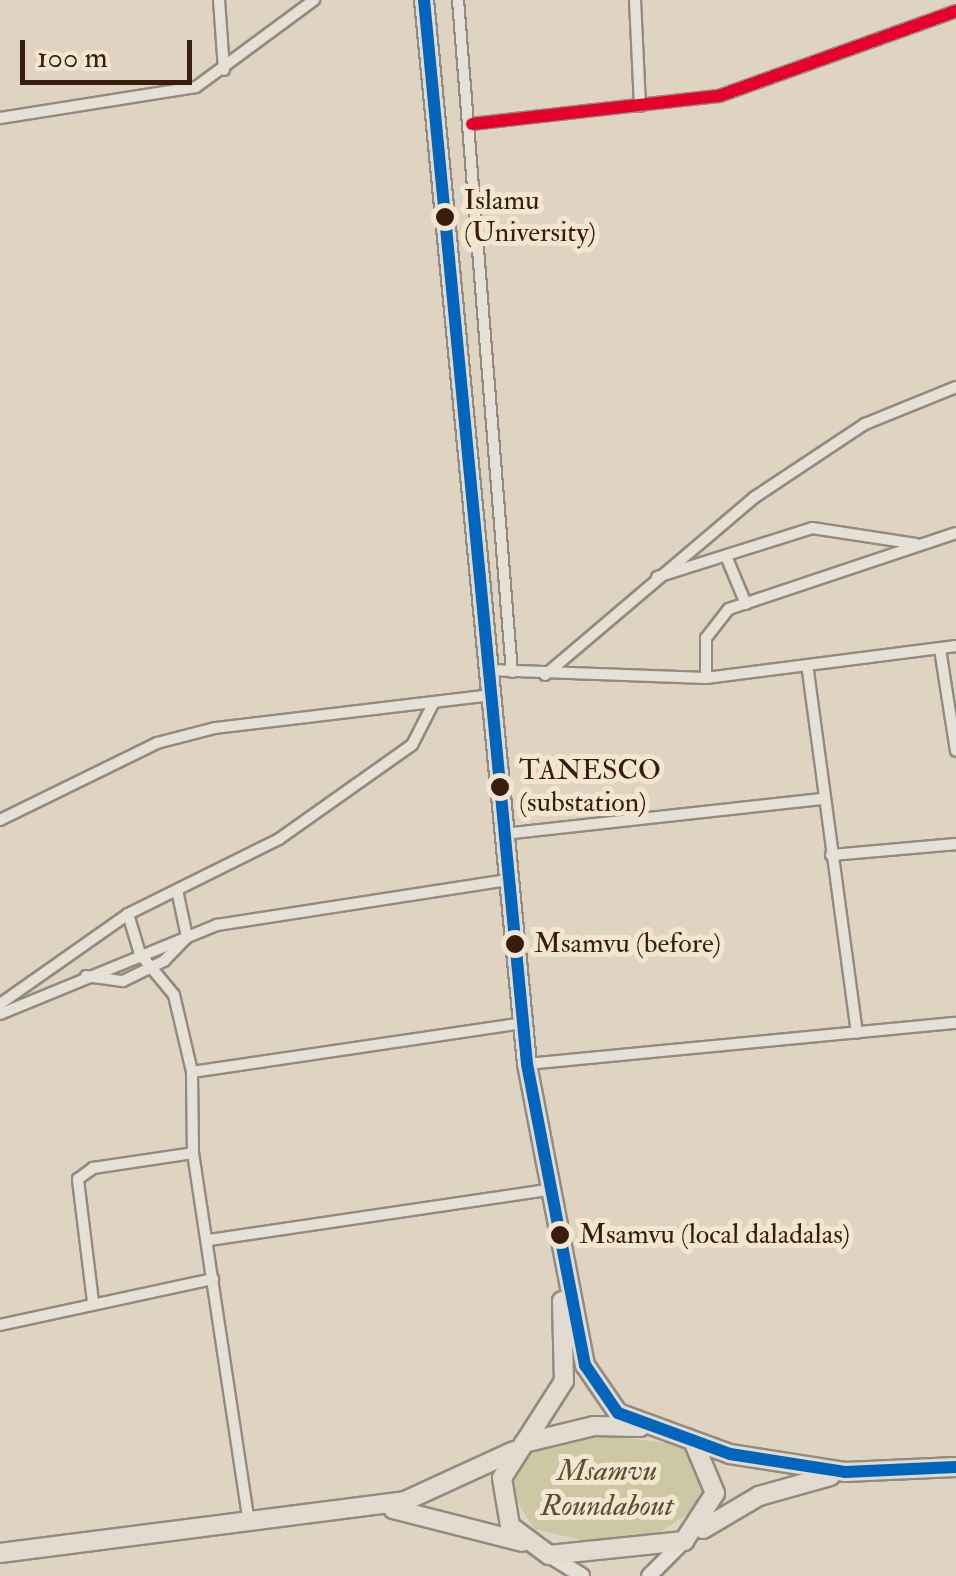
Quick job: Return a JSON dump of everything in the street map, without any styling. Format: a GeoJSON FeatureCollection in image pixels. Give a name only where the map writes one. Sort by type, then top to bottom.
{"type":"FeatureCollection","features":[{"type":"Feature","properties":{"kind":"highway"},"geometry":{"type":"LineString","coordinates":[[424,0],[527,1064],[558,1245],[597,1391],[618,1413],[690,1440],[844,1472]]}},
{"type":"Feature","properties":{"kind":"highway"},"geometry":{"type":"LineString","coordinates":[[542,1551],[510,1526],[500,1501],[522,1445],[567,1368],[558,1245]]}},
{"type":"Feature","properties":{"kind":"highway"},"geometry":{"type":"LineString","coordinates":[[0,1552],[248,1515],[372,1507],[456,1485],[522,1445],[594,1426],[666,1431]]}},
{"type":"Feature","properties":{"kind":"highway"},"geometry":{"type":"LineString","coordinates":[[689,1538],[714,1485],[690,1440]]}},
{"type":"Feature","properties":{"kind":"highway"},"geometry":{"type":"LineString","coordinates":[[372,1507],[453,1518],[542,1551],[689,1538],[759,1496],[844,1472],[956,1467]]}},
{"type":"Feature","properties":{"kind":"main road"},"geometry":{"type":"LineString","coordinates":[[648,1576],[689,1538]]}},
{"type":"Feature","properties":{"kind":"main road"},"geometry":{"type":"LineString","coordinates":[[542,1551],[582,1576]]}},
{"type":"Feature","properties":{"kind":"street"},"geometry":{"type":"LineString","coordinates":[[220,0],[224,70]]}},
{"type":"Feature","properties":{"kind":"street"},"geometry":{"type":"LineString","coordinates":[[0,118],[164,96],[224,70],[314,0]]}},
{"type":"Feature","properties":{"kind":"street"},"geometry":{"type":"LineString","coordinates":[[458,0],[472,124],[512,672]]}},
{"type":"Feature","properties":{"kind":"street"},"geometry":{"type":"LineString","coordinates":[[636,0],[640,106]]}},
{"type":"Feature","properties":{"kind":"street"},"geometry":{"type":"LineString","coordinates":[[472,124],[640,106],[806,71],[956,10]]}},
{"type":"Feature","properties":{"kind":"street"},"geometry":{"type":"LineString","coordinates":[[545,675],[651,578],[865,424],[956,387]]}},
{"type":"Feature","properties":{"kind":"street"},"geometry":{"type":"LineString","coordinates":[[651,578],[812,528],[917,544]]}},
{"type":"Feature","properties":{"kind":"street"},"geometry":{"type":"LineString","coordinates":[[706,678],[706,638],[716,618],[917,544],[956,534]]}},
{"type":"Feature","properties":{"kind":"street"},"geometry":{"type":"LineString","coordinates":[[726,556],[746,604]]}},
{"type":"Feature","properties":{"kind":"street"},"geometry":{"type":"LineString","coordinates":[[489,670],[706,678],[808,671],[956,646]]}},
{"type":"Feature","properties":{"kind":"street"},"geometry":{"type":"LineString","coordinates":[[940,649],[956,751]]}},
{"type":"Feature","properties":{"kind":"street"},"geometry":{"type":"LineString","coordinates":[[808,671],[821,799],[857,1033]]}},
{"type":"Feature","properties":{"kind":"street"},"geometry":{"type":"LineString","coordinates":[[0,820],[156,743],[278,716],[491,695]]}},
{"type":"Feature","properties":{"kind":"street"},"geometry":{"type":"LineString","coordinates":[[0,1004],[128,914],[278,839],[412,745],[434,702]]}},
{"type":"Feature","properties":{"kind":"street"},"geometry":{"type":"LineString","coordinates":[[504,834],[821,799]]}},
{"type":"Feature","properties":{"kind":"street"},"geometry":{"type":"LineString","coordinates":[[831,855],[956,844]]}},
{"type":"Feature","properties":{"kind":"street"},"geometry":{"type":"LineString","coordinates":[[0,1014],[187,937],[508,880]]}},
{"type":"Feature","properties":{"kind":"street"},"geometry":{"type":"LineString","coordinates":[[177,890],[187,937]]}},
{"type":"Feature","properties":{"kind":"street"},"geometry":{"type":"LineString","coordinates":[[128,914],[140,954],[174,995],[192,1072],[192,1153],[209,1240],[248,1515]]}},
{"type":"Feature","properties":{"kind":"street"},"geometry":{"type":"LineString","coordinates":[[86,976],[123,980],[154,970],[187,937]]}},
{"type":"Feature","properties":{"kind":"street"},"geometry":{"type":"LineString","coordinates":[[192,1072],[524,1022]]}},
{"type":"Feature","properties":{"kind":"street"},"geometry":{"type":"LineString","coordinates":[[527,1064],[956,1023]]}},
{"type":"Feature","properties":{"kind":"street"},"geometry":{"type":"LineString","coordinates":[[93,1302],[78,1180],[93,1168],[192,1153]]}},
{"type":"Feature","properties":{"kind":"street"},"geometry":{"type":"LineString","coordinates":[[209,1240],[547,1190]]}},
{"type":"Feature","properties":{"kind":"street"},"geometry":{"type":"LineString","coordinates":[[0,1324],[213,1279]]}},
{"type":"Feature","properties":{"kind":"green space","name":"Msamvu Roundabout"},"geometry":{"type":"Polygon","coordinates":[[[597,1434],[682,1445],[705,1481],[700,1506],[654,1536],[595,1543],[534,1529],[508,1487],[521,1460],[545,1444],[597,1434]]]}},
{"type":"Feature","properties":{"kind":"transit line"},"geometry":{"type":"LineString","coordinates":[[424,0],[527,1064],[585,1365],[618,1413],[730,1454],[845,1472],[956,1467]]}},
{"type":"Feature","properties":{"kind":"transit line"},"geometry":{"type":"LineString","coordinates":[[472,124],[719,96],[956,11]]}},
{"type":"Feature","properties":{"kind":"place","name":"Islamu (University)"},"geometry":{"type":"Point","coordinates":[445,217]}},
{"type":"Feature","properties":{"kind":"place","name":"TANESCO (substation)"},"geometry":{"type":"Point","coordinates":[500,787]}},
{"type":"Feature","properties":{"kind":"place","name":"Msamvu (before)"},"geometry":{"type":"Point","coordinates":[515,944]}},
{"type":"Feature","properties":{"kind":"place","name":"Msamvu (local daladalas)"},"geometry":{"type":"Point","coordinates":[560,1235]}}]}
